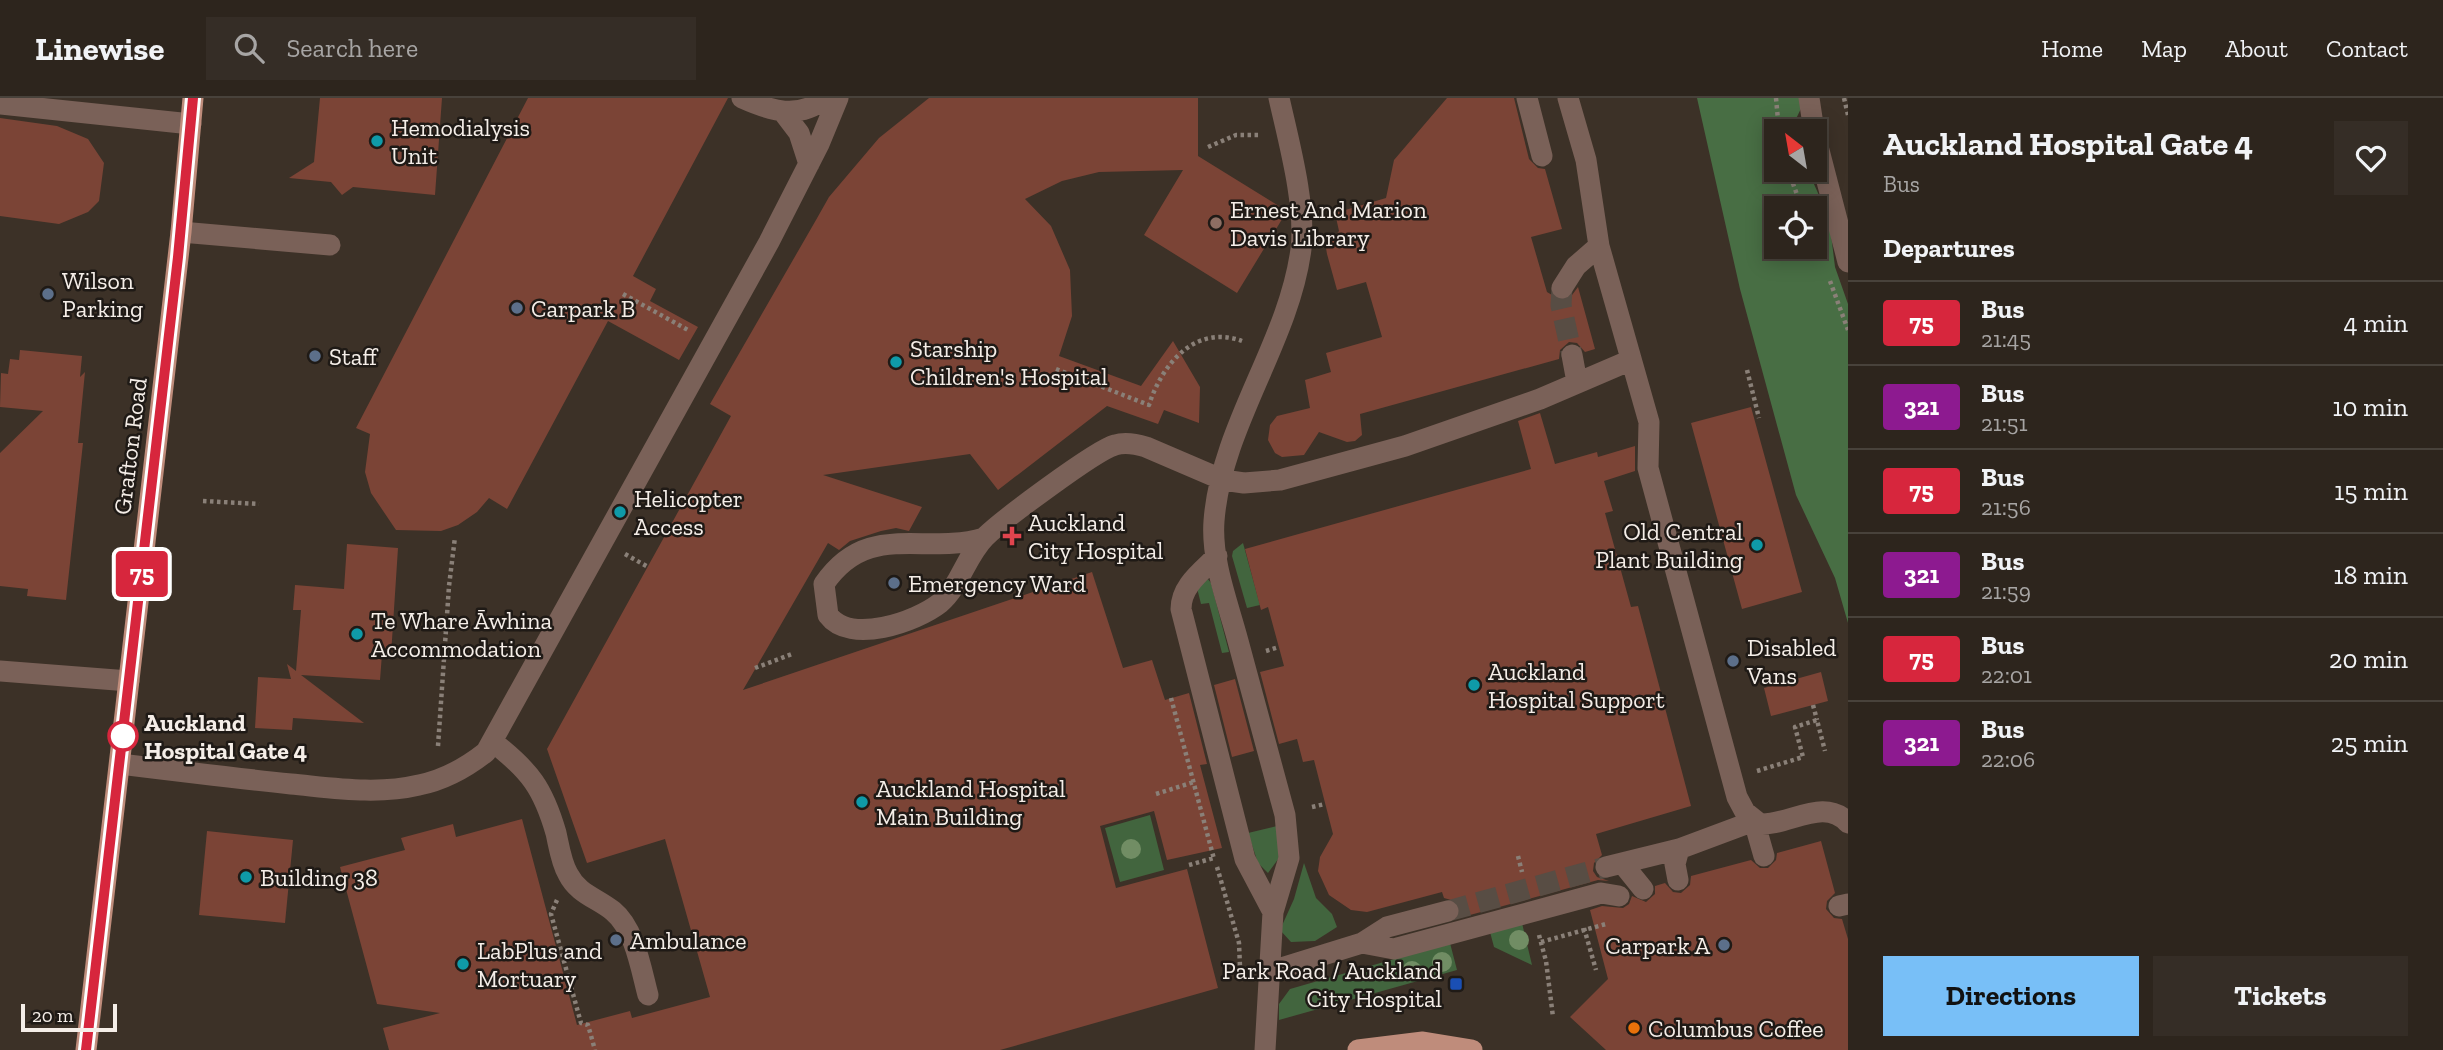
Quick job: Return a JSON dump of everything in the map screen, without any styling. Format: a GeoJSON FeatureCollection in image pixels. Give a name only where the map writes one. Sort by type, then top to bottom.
{"type":"FeatureCollection","features":[{"type":"Feature","properties":{"kind":"main road","name":"Grafton Road"},"geometry":{"type":"LineString","coordinates":[[86,1050],[181,232],[193,98]]}},
{"type":"Feature","properties":{"kind":"main road"},"geometry":{"type":"LineString","coordinates":[[1358,1050],[1423,1042],[1472,1050]]}},
{"type":"Feature","properties":{"kind":"street"},"geometry":{"type":"LineString","coordinates":[[742,98],[772,111],[783,112],[807,110],[826,98]]}},
{"type":"Feature","properties":{"kind":"street"},"geometry":{"type":"LineString","coordinates":[[120,765],[327,788],[398,789],[422,785],[474,762],[493,742],[769,242],[809,164],[838,98]]}},
{"type":"Feature","properties":{"kind":"street"},"geometry":{"type":"LineString","coordinates":[[1265,1050],[1273,912],[1287,871],[1287,831],[1217,556],[1214,523],[1235,437],[1285,306],[1300,252],[1299,210],[1279,98]]}},
{"type":"Feature","properties":{"kind":"street"},"geometry":{"type":"LineString","coordinates":[[1527,98],[1542,156]]}},
{"type":"Feature","properties":{"kind":"street"},"geometry":{"type":"LineString","coordinates":[[1568,98],[1586,160],[1599,246],[1649,422],[1647,461],[1656,502],[1740,806],[1754,821],[1765,825],[1826,811],[1838,814],[1848,823]]}},
{"type":"Feature","properties":{"kind":"street"},"geometry":{"type":"LineString","coordinates":[[1809,98],[1812,119]]}},
{"type":"Feature","properties":{"kind":"street"},"geometry":{"type":"LineString","coordinates":[[0,104],[191,124]]}},
{"type":"Feature","properties":{"kind":"street"},"geometry":{"type":"LineString","coordinates":[[783,112],[799,133],[809,164]]}},
{"type":"Feature","properties":{"kind":"street"},"geometry":{"type":"LineString","coordinates":[[1827,182],[1848,262]]}},
{"type":"Feature","properties":{"kind":"street"},"geometry":{"type":"LineString","coordinates":[[181,232],[330,245]]}},
{"type":"Feature","properties":{"kind":"street"},"geometry":{"type":"LineString","coordinates":[[1562,288],[1576,266],[1599,246]]}},
{"type":"Feature","properties":{"kind":"street"},"geometry":{"type":"LineString","coordinates":[[1572,355],[1577,382]]}},
{"type":"Feature","properties":{"kind":"street"},"geometry":{"type":"LineString","coordinates":[[984,538],[948,546],[892,542],[867,547],[839,564],[824,584],[828,615],[842,628],[868,630],[929,610],[951,591],[984,538],[1088,460],[1115,445],[1136,443],[1223,480],[1258,483],[1313,472],[1405,446],[1540,399],[1631,360]]}},
{"type":"Feature","properties":{"kind":"street"},"geometry":{"type":"LineString","coordinates":[[1217,556],[1183,592],[1181,610],[1245,859],[1273,912]]}},
{"type":"Feature","properties":{"kind":"street"},"geometry":{"type":"LineString","coordinates":[[0,671],[129,681]]}},
{"type":"Feature","properties":{"kind":"street"},"geometry":{"type":"LineString","coordinates":[[493,742],[524,768],[544,793],[567,873],[576,886],[590,899],[613,911],[625,925],[648,995]]}},
{"type":"Feature","properties":{"kind":"street"},"geometry":{"type":"LineString","coordinates":[[1643,889],[1614,865],[1679,849],[1754,821]]}},
{"type":"Feature","properties":{"kind":"street"},"geometry":{"type":"LineString","coordinates":[[1754,821],[1763,856]]}},
{"type":"Feature","properties":{"kind":"street"},"geometry":{"type":"LineString","coordinates":[[1678,880],[1675,864],[1679,849]]}},
{"type":"Feature","properties":{"kind":"street"},"geometry":{"type":"LineString","coordinates":[[1362,943],[1394,949],[1601,892],[1619,896]]}},
{"type":"Feature","properties":{"kind":"street"},"geometry":{"type":"LineString","coordinates":[[1268,972],[1362,943],[1387,927],[1448,911]]}},
{"type":"Feature","properties":{"kind":"path"},"geometry":{"type":"LineString","coordinates":[[1776,98],[1778,119]]}},
{"type":"Feature","properties":{"kind":"path"},"geometry":{"type":"LineString","coordinates":[[1844,98],[1848,115]]}},
{"type":"Feature","properties":{"kind":"path"},"geometry":{"type":"LineString","coordinates":[[1208,147],[1236,135],[1254,135]]}},
{"type":"Feature","properties":{"kind":"path"},"geometry":{"type":"LineString","coordinates":[[623,294],[688,330]]}},
{"type":"Feature","properties":{"kind":"path"},"geometry":{"type":"LineString","coordinates":[[1056,369],[1149,405],[1165,368],[1189,346],[1204,339],[1222,336],[1242,341]]}},
{"type":"Feature","properties":{"kind":"path"},"geometry":{"type":"LineString","coordinates":[[1747,370],[1759,418]]}},
{"type":"Feature","properties":{"kind":"path"},"geometry":{"type":"LineString","coordinates":[[203,501],[259,504]]}},
{"type":"Feature","properties":{"kind":"path"},"geometry":{"type":"LineString","coordinates":[[438,746],[455,537]]}},
{"type":"Feature","properties":{"kind":"path"},"geometry":{"type":"LineString","coordinates":[[1269,650],[1279,647]]}},
{"type":"Feature","properties":{"kind":"path"},"geometry":{"type":"LineString","coordinates":[[755,668],[792,654]]}},
{"type":"Feature","properties":{"kind":"path"},"geometry":{"type":"LineString","coordinates":[[1171,698],[1239,943],[1240,979]]}},
{"type":"Feature","properties":{"kind":"path"},"geometry":{"type":"LineString","coordinates":[[1813,705],[1825,751]]}},
{"type":"Feature","properties":{"kind":"path"},"geometry":{"type":"LineString","coordinates":[[1753,772],[1803,757],[1794,727],[1817,720]]}},
{"type":"Feature","properties":{"kind":"path"},"geometry":{"type":"LineString","coordinates":[[1156,794],[1194,782]]}},
{"type":"Feature","properties":{"kind":"path"},"geometry":{"type":"LineString","coordinates":[[1312,807],[1325,804]]}},
{"type":"Feature","properties":{"kind":"path"},"geometry":{"type":"LineString","coordinates":[[1518,856],[1522,872]]}},
{"type":"Feature","properties":{"kind":"path"},"geometry":{"type":"LineString","coordinates":[[1189,865],[1214,858]]}},
{"type":"Feature","properties":{"kind":"path"},"geometry":{"type":"LineString","coordinates":[[557,899],[551,914],[581,1023],[588,1026],[595,1050]]}},
{"type":"Feature","properties":{"kind":"path"},"geometry":{"type":"LineString","coordinates":[[1582,920],[1596,970]]}},
{"type":"Feature","properties":{"kind":"path"},"geometry":{"type":"LineString","coordinates":[[1536,923],[1553,1017]]}},
{"type":"Feature","properties":{"kind":"path"},"geometry":{"type":"LineString","coordinates":[[1541,942],[1606,924]]}},
{"type":"Feature","properties":{"kind":"green space"},"geometry":{"type":"Polygon","coordinates":[[[1697,98],[1806,98],[1796,119],[1764,119],[1764,182],[1813,182],[1819,196],[1764,196],[1764,259],[1827,259],[1827,213],[1835,267],[1848,304],[1848,623],[1835,578],[1796,495],[1740,289],[1697,98]]]}},
{"type":"Feature","properties":{"kind":"green space"},"geometry":{"type":"Polygon","coordinates":[[[1243,543],[1260,605],[1247,608],[1232,556],[1233,551],[1243,543]]]}},
{"type":"Feature","properties":{"kind":"green space"},"geometry":{"type":"Polygon","coordinates":[[[1208,579],[1229,652],[1222,653],[1209,603],[1201,604],[1197,588],[1208,579]]]}},
{"type":"Feature","properties":{"kind":"green space"},"geometry":{"type":"Polygon","coordinates":[[[1150,815],[1164,870],[1120,882],[1105,828],[1150,815]]]}},
{"type":"Feature","properties":{"kind":"green space"},"geometry":{"type":"Polygon","coordinates":[[[1277,826],[1279,858],[1268,873],[1258,863],[1248,833],[1277,826]]]}},
{"type":"Feature","properties":{"kind":"green space"},"geometry":{"type":"Polygon","coordinates":[[[1304,863],[1316,898],[1332,914],[1337,927],[1315,941],[1291,942],[1280,930],[1294,899],[1304,863]]]}},
{"type":"Feature","properties":{"kind":"green space"},"geometry":{"type":"Polygon","coordinates":[[[1522,923],[1532,965],[1494,947],[1490,932],[1522,923]]]}},
{"type":"Feature","properties":{"kind":"green space"},"geometry":{"type":"Polygon","coordinates":[[[1450,943],[1457,970],[1279,1020],[1279,1004],[1290,989],[1450,943]]]}},
{"type":"Feature","properties":{"kind":"building","name":"Hemodialysis Unit"},"geometry":{"type":"Polygon","coordinates":[[[320,98],[442,98],[435,195],[353,187],[342,195],[331,182],[289,178],[314,162],[320,98]]]}},
{"type":"Feature","properties":{"kind":"building","name":"Carpark B"},"geometry":{"type":"Polygon","coordinates":[[[528,98],[728,98],[633,276],[656,289],[650,301],[698,327],[679,360],[608,321],[507,509],[489,498],[477,512],[458,525],[441,531],[396,530],[371,493],[365,472],[370,434],[356,428],[528,98]]]}},
{"type":"Feature","properties":{"kind":"building"},"geometry":{"type":"Polygon","coordinates":[[[929,98],[1198,98],[1198,156],[1287,211],[1237,293],[1144,235],[1183,170],[1099,172],[1062,181],[1025,199],[1051,226],[1070,270],[1072,316],[1059,356],[1141,386],[1173,341],[1200,387],[1199,423],[1164,410],[1158,424],[1107,406],[998,490],[970,454],[823,475],[922,507],[909,531],[896,528],[881,531],[850,541],[839,550],[828,543],[743,690],[1092,572],[1123,668],[1152,660],[1165,700],[1189,693],[1207,764],[1200,765],[1222,848],[1167,860],[1154,811],[1100,826],[1116,888],[1187,869],[1218,988],[1000,1050],[389,1050],[383,1028],[440,1013],[377,1004],[340,867],[405,850],[401,838],[453,824],[456,837],[522,819],[577,1025],[630,1011],[632,1018],[710,997],[665,839],[587,863],[547,749],[731,416],[710,404],[829,197],[879,138],[929,98]]]}},
{"type":"Feature","properties":{"kind":"building"},"geometry":{"type":"Polygon","coordinates":[[[1447,98],[1514,98],[1529,159],[1538,168],[1545,169],[1562,229],[1531,237],[1547,292],[1562,301],[1569,299],[1578,287],[1595,349],[1585,352],[1577,343],[1569,342],[1560,350],[1559,359],[1360,414],[1362,435],[1355,441],[1347,442],[1319,432],[1304,455],[1282,457],[1275,453],[1268,440],[1270,425],[1277,416],[1310,408],[1305,380],[1331,372],[1326,353],[1382,337],[1366,282],[1337,290],[1326,248],[1339,231],[1335,213],[1386,198],[1394,160],[1447,98]]]}},
{"type":"Feature","properties":{"kind":"building"},"geometry":{"type":"Polygon","coordinates":[[[0,118],[57,126],[88,139],[104,163],[99,201],[88,212],[59,224],[0,216],[0,118]]]}},
{"type":"Feature","properties":{"kind":"building"},"geometry":{"type":"Polygon","coordinates":[[[20,350],[82,356],[80,377],[85,372],[78,443],[83,443],[66,600],[27,596],[28,589],[0,586],[0,453],[43,411],[0,407],[1,373],[8,374],[10,359],[19,360],[20,350]]]}},
{"type":"Feature","properties":{"kind":"building","name":"Old Central Plant Building"},"geometry":{"type":"Polygon","coordinates":[[[1751,407],[1802,592],[1742,609],[1691,423],[1751,407]]]}},
{"type":"Feature","properties":{"kind":"building","name":"Auckland Hospital Support"},"geometry":{"type":"Polygon","coordinates":[[[1540,413],[1555,464],[1597,452],[1598,457],[1635,446],[1635,471],[1604,481],[1613,511],[1605,513],[1631,607],[1638,606],[1691,806],[1596,834],[1602,855],[1594,863],[1593,871],[1597,877],[1609,881],[1598,880],[1459,918],[1461,908],[1458,902],[1444,898],[1442,892],[1367,912],[1351,910],[1329,895],[1318,871],[1320,857],[1333,834],[1314,760],[1303,762],[1297,739],[1279,744],[1260,672],[1284,666],[1268,607],[1261,610],[1245,549],[1531,469],[1518,421],[1540,413]]]}},
{"type":"Feature","properties":{"kind":"building","name":"Te Whare Āwhina Accommodation"},"geometry":{"type":"Polygon","coordinates":[[[347,544],[398,548],[391,655],[382,654],[380,680],[301,675],[364,723],[293,718],[292,730],[255,728],[258,677],[291,679],[287,664],[296,671],[301,610],[293,610],[295,585],[344,589],[347,544]]]}},
{"type":"Feature","properties":{"kind":"building"},"geometry":{"type":"Polygon","coordinates":[[[1821,672],[1828,701],[1771,716],[1764,688],[1821,672]]]}},
{"type":"Feature","properties":{"kind":"building"},"geometry":{"type":"Polygon","coordinates":[[[1235,679],[1254,751],[1232,757],[1214,685],[1235,679]]]}},
{"type":"Feature","properties":{"kind":"building","name":"Building 38"},"geometry":{"type":"Polygon","coordinates":[[[207,831],[293,840],[285,923],[199,915],[207,831]]]}},
{"type":"Feature","properties":{"kind":"building","name":"Carpark A"},"geometry":{"type":"Polygon","coordinates":[[[1821,841],[1835,893],[1827,901],[1826,909],[1834,918],[1842,919],[1848,939],[1848,1050],[1606,1050],[1570,1017],[1608,979],[1590,910],[1602,906],[1623,908],[1629,904],[1632,896],[1646,902],[1655,894],[1655,886],[1665,883],[1673,892],[1681,893],[1690,885],[1691,876],[1751,860],[1760,868],[1768,868],[1776,860],[1777,853],[1821,841]]]}},
{"type":"Feature","properties":{"kind":"tunnel"},"geometry":{"type":"LineString","coordinates":[[1562,288],[1561,305],[1572,355]]}},
{"type":"Feature","properties":{"kind":"tunnel"},"geometry":{"type":"LineString","coordinates":[[1448,911],[1606,867]]}},
{"type":"Feature","properties":{"kind":"bus line","name":"75"},"geometry":{"type":"LineString","coordinates":[[86,1050],[178,257],[193,98]]}},
{"type":"Feature","properties":{"kind":"place","name":"Hemodialysis Unit"},"geometry":{"type":"Point","coordinates":[377,141]}},
{"type":"Feature","properties":{"kind":"place","name":"Ernest And Marion Davis Library"},"geometry":{"type":"Point","coordinates":[1216,223]}},
{"type":"Feature","properties":{"kind":"place","name":"Wilson Parking"},"geometry":{"type":"Point","coordinates":[48,294]}},
{"type":"Feature","properties":{"kind":"place","name":"Carpark B"},"geometry":{"type":"Point","coordinates":[517,308]}},
{"type":"Feature","properties":{"kind":"place","name":"Staff"},"geometry":{"type":"Point","coordinates":[315,356]}},
{"type":"Feature","properties":{"kind":"place","name":"Starship Children's Hospital"},"geometry":{"type":"Point","coordinates":[896,362]}},
{"type":"Feature","properties":{"kind":"place","name":"Helicopter Access"},"geometry":{"type":"Point","coordinates":[620,512]}},
{"type":"Feature","properties":{"kind":"place","name":"Auckland City Hospital"},"geometry":{"type":"Point","coordinates":[1012,536]}},
{"type":"Feature","properties":{"kind":"place","name":"Old Central Plant Building"},"geometry":{"type":"Point","coordinates":[1757,545]}},
{"type":"Feature","properties":{"kind":"place","name":"Emergency Ward"},"geometry":{"type":"Point","coordinates":[894,583]}},
{"type":"Feature","properties":{"kind":"place","name":"Te Whare Āwhina Accommodation"},"geometry":{"type":"Point","coordinates":[357,634]}},
{"type":"Feature","properties":{"kind":"place","name":"Disabled Vans"},"geometry":{"type":"Point","coordinates":[1733,661]}},
{"type":"Feature","properties":{"kind":"place","name":"Auckland Hospital Support"},"geometry":{"type":"Point","coordinates":[1474,685]}},
{"type":"Feature","properties":{"kind":"place","name":"Auckland Hospital Gate 4"},"geometry":{"type":"Point","coordinates":[123,736]}},
{"type":"Feature","properties":{"kind":"place","name":"Auckland Hospital Main Building"},"geometry":{"type":"Point","coordinates":[862,802]}},
{"type":"Feature","properties":{"kind":"place","name":"Building 38"},"geometry":{"type":"Point","coordinates":[246,877]}},
{"type":"Feature","properties":{"kind":"place","name":"Ambulance"},"geometry":{"type":"Point","coordinates":[616,940]}},
{"type":"Feature","properties":{"kind":"place","name":"Carpark A"},"geometry":{"type":"Point","coordinates":[1724,945]}},
{"type":"Feature","properties":{"kind":"place","name":"LabPlus and Mortuary"},"geometry":{"type":"Point","coordinates":[463,964]}},
{"type":"Feature","properties":{"kind":"place","name":"Park Road / Auckland City Hospital"},"geometry":{"type":"Point","coordinates":[1456,984]}},
{"type":"Feature","properties":{"kind":"place","name":"Columbus Coffee"},"geometry":{"type":"Point","coordinates":[1634,1028]}}]}
